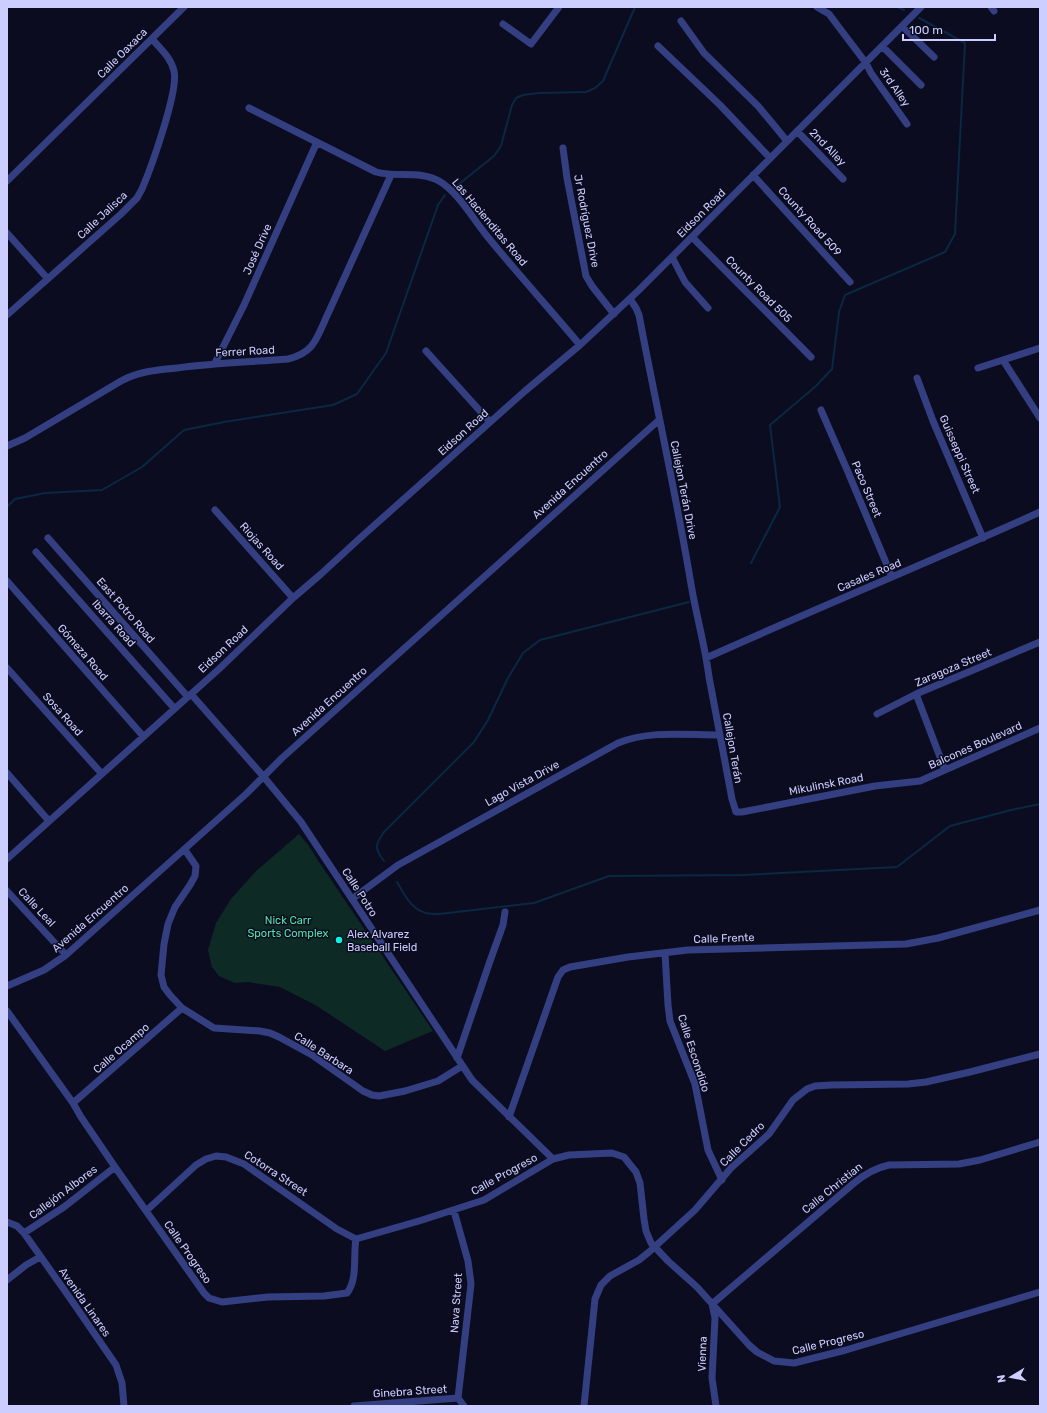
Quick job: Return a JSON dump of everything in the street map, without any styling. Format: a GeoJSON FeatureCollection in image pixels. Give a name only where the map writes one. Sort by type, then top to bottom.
{"type":"FeatureCollection","features":[{"type":"Feature","properties":{"kind":"street","name":"Calle Oaxaca"},"geometry":{"type":"LineString","coordinates":[[7,181],[184,7]]}},
{"type":"Feature","properties":{"kind":"street"},"geometry":{"type":"LineString","coordinates":[[503,24],[531,44],[559,7]]}},
{"type":"Feature","properties":{"kind":"street","name":"3rd Alley"},"geometry":{"type":"LineString","coordinates":[[817,7],[829,14],[866,63],[871,73],[906,124]]}},
{"type":"Feature","properties":{"kind":"street","name":"Eidson Road"},"geometry":{"type":"LineString","coordinates":[[7,859],[174,708],[190,696],[293,598],[490,422],[614,314],[921,7]]}},
{"type":"Feature","properties":{"kind":"street"},"geometry":{"type":"LineString","coordinates":[[681,21],[704,53],[758,106],[787,141]]}},
{"type":"Feature","properties":{"kind":"street"},"geometry":{"type":"LineString","coordinates":[[902,26],[934,56]]}},
{"type":"Feature","properties":{"kind":"street","name":"Calle Jalisca"},"geometry":{"type":"LineString","coordinates":[[7,315],[129,207],[137,198],[142,189],[166,119],[175,84],[171,63],[152,39]]}},
{"type":"Feature","properties":{"kind":"street"},"geometry":{"type":"LineString","coordinates":[[658,46],[720,105],[770,158]]}},
{"type":"Feature","properties":{"kind":"street"},"geometry":{"type":"LineString","coordinates":[[882,46],[921,84]]}},
{"type":"Feature","properties":{"kind":"street","name":"Las Hacienditas Road"},"geometry":{"type":"LineString","coordinates":[[249,108],[376,172],[391,175],[431,177],[446,186],[580,345]]}},
{"type":"Feature","properties":{"kind":"street","name":"2nd Alley"},"geometry":{"type":"LineString","coordinates":[[797,131],[842,179]]}},
{"type":"Feature","properties":{"kind":"street","name":"José Drive"},"geometry":{"type":"LineString","coordinates":[[215,363],[244,305],[317,142]]}},
{"type":"Feature","properties":{"kind":"street","name":"Jr Rodríguez Drive"},"geometry":{"type":"LineString","coordinates":[[563,148],[567,178],[586,276],[614,314]]}},
{"type":"Feature","properties":{"kind":"street","name":"Ferrer Road"},"geometry":{"type":"LineString","coordinates":[[7,446],[24,438],[132,376],[152,371],[215,363],[288,359],[299,356],[308,350],[315,342],[335,300],[391,175]]}},
{"type":"Feature","properties":{"kind":"street","name":"County Road 509"},"geometry":{"type":"LineString","coordinates":[[753,175],[850,282]]}},
{"type":"Feature","properties":{"kind":"street"},"geometry":{"type":"LineString","coordinates":[[7,233],[48,279]]}},
{"type":"Feature","properties":{"kind":"street","name":"County Road 505"},"geometry":{"type":"LineString","coordinates":[[692,237],[811,357]]}},
{"type":"Feature","properties":{"kind":"street"},"geometry":{"type":"LineString","coordinates":[[672,257],[685,282],[708,308]]}},
{"type":"Feature","properties":{"kind":"street","name":"Callejon Terán Drive"},"geometry":{"type":"LineString","coordinates":[[630,299],[639,315],[711,688]]}},
{"type":"Feature","properties":{"kind":"street"},"geometry":{"type":"LineString","coordinates":[[978,368],[1040,348]]}},
{"type":"Feature","properties":{"kind":"street"},"geometry":{"type":"LineString","coordinates":[[426,351],[490,422]]}},
{"type":"Feature","properties":{"kind":"street"},"geometry":{"type":"LineString","coordinates":[[1003,360],[1040,418]]}},
{"type":"Feature","properties":{"kind":"street","name":"Guisseppi Street"},"geometry":{"type":"LineString","coordinates":[[917,378],[933,421],[983,538]]}},
{"type":"Feature","properties":{"kind":"street","name":"Paco Street"},"geometry":{"type":"LineString","coordinates":[[821,410],[892,577]]}},
{"type":"Feature","properties":{"kind":"street","name":"Avenida Encuentro"},"geometry":{"type":"LineString","coordinates":[[7,986],[44,970],[66,955],[185,850],[246,794],[263,776],[659,420]]}},
{"type":"Feature","properties":{"kind":"street","name":"Riojas Road"},"geometry":{"type":"LineString","coordinates":[[215,510],[293,598]]}},
{"type":"Feature","properties":{"kind":"street","name":"Casales Road"},"geometry":{"type":"LineString","coordinates":[[706,658],[783,623],[983,538],[1040,512]]}},
{"type":"Feature","properties":{"kind":"street","name":"East Potro Road"},"geometry":{"type":"LineString","coordinates":[[48,538],[190,696]]}},
{"type":"Feature","properties":{"kind":"street","name":"Ibarra Road"},"geometry":{"type":"LineString","coordinates":[[36,552],[174,708]]}},
{"type":"Feature","properties":{"kind":"street","name":"Gómeza Road"},"geometry":{"type":"LineString","coordinates":[[7,581],[143,736]]}},
{"type":"Feature","properties":{"kind":"street","name":"Zaragoza Street"},"geometry":{"type":"LineString","coordinates":[[877,714],[916,694],[1040,642]]}},
{"type":"Feature","properties":{"kind":"street","name":"Sosa Road"},"geometry":{"type":"LineString","coordinates":[[7,668],[102,774]]}},
{"type":"Feature","properties":{"kind":"street","name":"Callejon Terán"},"geometry":{"type":"LineString","coordinates":[[711,688],[732,799],[736,812]]}},
{"type":"Feature","properties":{"kind":"street"},"geometry":{"type":"LineString","coordinates":[[916,694],[945,770]]}},
{"type":"Feature","properties":{"kind":"street","name":"Calle Potro"},"geometry":{"type":"LineString","coordinates":[[190,696],[263,776],[301,822],[472,1080],[553,1159]]}},
{"type":"Feature","properties":{"kind":"street","name":"Balcones Boulevard"},"geometry":{"type":"LineString","coordinates":[[920,781],[1040,728]]}},
{"type":"Feature","properties":{"kind":"street","name":"Lago Vista Drive"},"geometry":{"type":"LineString","coordinates":[[352,899],[398,865],[618,743],[648,735],[720,735]]}},
{"type":"Feature","properties":{"kind":"street"},"geometry":{"type":"LineString","coordinates":[[7,773],[49,822]]}},
{"type":"Feature","properties":{"kind":"street","name":"Mikulinsk Road"},"geometry":{"type":"LineString","coordinates":[[736,812],[875,786],[920,781]]}},
{"type":"Feature","properties":{"kind":"street","name":"Calle Barbara"},"geometry":{"type":"LineString","coordinates":[[185,850],[196,866],[195,876],[174,907],[168,924],[164,944],[161,975],[164,987],[182,1008],[214,1028],[260,1031],[279,1037],[312,1056],[363,1091],[372,1095],[387,1095],[427,1085],[447,1076],[462,1066]]}},
{"type":"Feature","properties":{"kind":"street","name":"Calle Leal"},"geometry":{"type":"LineString","coordinates":[[7,891],[66,955]]}},
{"type":"Feature","properties":{"kind":"street","name":"Calle Frente"},"geometry":{"type":"LineString","coordinates":[[509,1117],[555,984],[563,970],[613,959],[688,950],[906,944],[938,938],[1040,910]]}},
{"type":"Feature","properties":{"kind":"street"},"geometry":{"type":"LineString","coordinates":[[457,1058],[503,925],[505,912]]}},
{"type":"Feature","properties":{"kind":"street","name":"Calle Escondido"},"geometry":{"type":"LineString","coordinates":[[665,953],[670,1021],[694,1084],[708,1150],[722,1180]]}},
{"type":"Feature","properties":{"kind":"street","name":"Calle Ocampo"},"geometry":{"type":"LineString","coordinates":[[73,1103],[182,1008]]}},
{"type":"Feature","properties":{"kind":"street","name":"Calle Progreso"},"geometry":{"type":"LineString","coordinates":[[7,1011],[30,1046],[73,1103],[115,1167],[204,1293],[209,1298],[222,1302],[268,1297],[324,1296],[346,1293],[350,1289],[353,1276],[356,1239],[484,1200],[553,1159],[568,1155],[603,1152],[612,1152],[624,1158],[636,1172],[640,1183],[642,1212],[646,1232],[651,1243],[712,1304],[737,1333],[757,1352],[774,1361],[794,1364],[1040,1292]]}},
{"type":"Feature","properties":{"kind":"street","name":"Calle Cedro"},"geometry":{"type":"LineString","coordinates":[[584,1406],[595,1299],[601,1285],[610,1276],[639,1260],[695,1210],[741,1158],[769,1134],[793,1100],[807,1089],[815,1086],[831,1085],[901,1085],[926,1082],[1040,1054]]}},
{"type":"Feature","properties":{"kind":"street","name":"Calle Christian"},"geometry":{"type":"LineString","coordinates":[[712,1304],[870,1171],[889,1165],[947,1165],[964,1163],[1040,1142]]}},
{"type":"Feature","properties":{"kind":"street","name":"Cotorra Street"},"geometry":{"type":"LineString","coordinates":[[146,1211],[196,1165],[206,1159],[216,1156],[226,1156],[244,1164],[333,1226],[356,1239]]}},
{"type":"Feature","properties":{"kind":"street","name":"Callejón Albores"},"geometry":{"type":"LineString","coordinates":[[24,1233],[64,1207],[115,1167]]}},
{"type":"Feature","properties":{"kind":"street","name":"Nava Street"},"geometry":{"type":"LineString","coordinates":[[454,1210],[468,1261],[471,1284],[458,1398]]}},
{"type":"Feature","properties":{"kind":"street","name":"Avenida Linares"},"geometry":{"type":"LineString","coordinates":[[7,1222],[17,1226],[24,1233],[116,1365],[122,1383],[124,1406]]}},
{"type":"Feature","properties":{"kind":"street"},"geometry":{"type":"LineString","coordinates":[[7,1280],[26,1265],[40,1257]]}},
{"type":"Feature","properties":{"kind":"street","name":"Vienna"},"geometry":{"type":"LineString","coordinates":[[712,1304],[715,1318],[712,1378],[716,1406]]}},
{"type":"Feature","properties":{"kind":"street","name":"Ginebra Street"},"geometry":{"type":"LineString","coordinates":[[354,1406],[458,1398],[464,1406]]}},
{"type":"Feature","properties":{"kind":"green space","name":"Nick Carr Sports Complex"},"geometry":{"type":"Polygon","coordinates":[[[299,834],[309,846],[433,1031],[385,1051],[317,1006],[280,987],[247,982],[235,983],[219,976],[212,967],[208,950],[216,923],[231,899],[256,871],[299,834]]]}},
{"type":"Feature","properties":{"kind":"waterway"},"geometry":{"type":"LineString","coordinates":[[454,188],[494,156],[501,146],[512,105],[516,98],[523,95],[539,93],[586,92],[595,88],[603,81],[635,7]]}},
{"type":"Feature","properties":{"kind":"waterway"},"geometry":{"type":"LineString","coordinates":[[897,7],[904,10]]}},
{"type":"Feature","properties":{"kind":"waterway"},"geometry":{"type":"LineString","coordinates":[[751,563],[780,507],[770,425],[816,386],[832,369],[839,312],[845,295],[945,252],[955,234],[965,43],[919,18]]}},
{"type":"Feature","properties":{"kind":"waterway"},"geometry":{"type":"LineString","coordinates":[[7,507],[15,499],[45,493],[102,490],[142,467],[184,430],[224,422],[333,405],[357,394],[386,353],[438,205],[445,195]]}},
{"type":"Feature","properties":{"kind":"waterway"},"geometry":{"type":"LineString","coordinates":[[384,861],[377,850],[377,843],[381,836],[474,742],[488,720],[508,678],[523,653],[540,640],[689,602]]}},
{"type":"Feature","properties":{"kind":"waterway"},"geometry":{"type":"LineString","coordinates":[[397,882],[412,905],[426,913],[439,914],[534,903],[609,876],[743,875],[897,867],[950,826],[1040,804]]}},
{"type":"Feature","properties":{"kind":"place","name":"Alex Alvarez Baseball Field"},"geometry":{"type":"Point","coordinates":[339,940]}}]}
